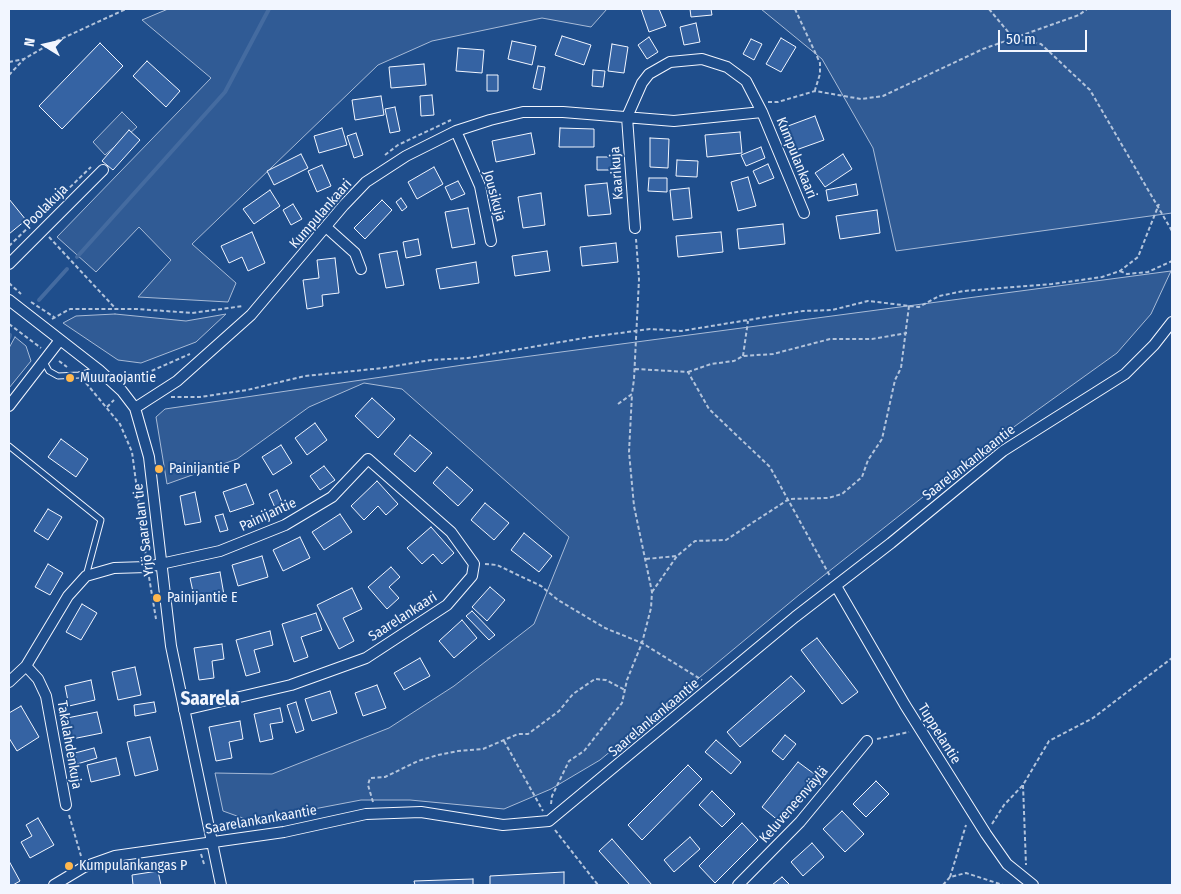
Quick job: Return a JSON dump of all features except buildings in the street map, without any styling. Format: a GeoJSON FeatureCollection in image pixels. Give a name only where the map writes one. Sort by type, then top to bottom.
{"type":"FeatureCollection","features":[{"type":"Feature","properties":{"kind":"street","name":"Kumpulankaari"},"geometry":{"type":"LineString","coordinates":[[627,117],[649,74],[670,62],[702,59],[727,67],[746,81],[758,101],[804,213]]}},
{"type":"Feature","properties":{"kind":"street","name":"Kumpulankaari"},"geometry":{"type":"LineString","coordinates":[[135,408],[177,381],[251,315],[366,182],[406,156],[456,131],[523,112],[563,112],[674,121],[762,112]]}},
{"type":"Feature","properties":{"kind":"street","name":"Kaarikuja"},"geometry":{"type":"LineString","coordinates":[[627,117],[635,228]]}},
{"type":"Feature","properties":{"kind":"street","name":"Jousikuja"},"geometry":{"type":"LineString","coordinates":[[456,131],[480,186],[491,240]]}},
{"type":"Feature","properties":{"kind":"street","name":"Poolakuja"},"geometry":{"type":"LineString","coordinates":[[9,264],[103,170]]}},
{"type":"Feature","properties":{"kind":"street"},"geometry":{"type":"LineString","coordinates":[[326,227],[355,253],[362,269]]}},
{"type":"Feature","properties":{"kind":"street","name":"Yrjö Saarelan tie"},"geometry":{"type":"LineString","coordinates":[[9,300],[99,370],[122,391],[135,408],[149,456],[171,646],[221,885]]}},
{"type":"Feature","properties":{"kind":"street","name":"Saarelankankaantie"},"geometry":{"type":"LineString","coordinates":[[54,885],[84,868],[115,856],[284,832],[375,813],[421,812],[503,824],[549,821],[712,686],[1003,451],[1125,374],[1154,345],[1172,322]]}},
{"type":"Feature","properties":{"kind":"street"},"geometry":{"type":"LineString","coordinates":[[9,406],[60,340]]}},
{"type":"Feature","properties":{"kind":"street","name":"Painijantie"},"geometry":{"type":"LineString","coordinates":[[86,576],[114,568],[148,567],[220,551],[285,525],[332,497],[368,459],[451,532],[474,564]]}},
{"type":"Feature","properties":{"kind":"street","name":"Saarelankaari"},"geometry":{"type":"LineString","coordinates":[[184,710],[291,685],[366,658],[447,605],[472,576],[474,564]]}},
{"type":"Feature","properties":{"kind":"street"},"geometry":{"type":"LineString","coordinates":[[9,682],[26,666],[68,596],[86,576]]}},
{"type":"Feature","properties":{"kind":"street","name":"Tuppelantie"},"geometry":{"type":"LineString","coordinates":[[836,586],[920,729],[986,834],[1006,864],[1033,885]]}},
{"type":"Feature","properties":{"kind":"street","name":"Takalahdenkuja"},"geometry":{"type":"LineString","coordinates":[[26,666],[38,679],[46,696],[66,805]]}},
{"type":"Feature","properties":{"kind":"street","name":"Keluveneenväylä"},"geometry":{"type":"LineString","coordinates":[[738,885],[800,822],[867,741]]}},
{"type":"Feature","properties":{"kind":"lane"},"geometry":{"type":"LineString","coordinates":[[47,358],[49,371],[58,376],[79,375],[99,370]]}},
{"type":"Feature","properties":{"kind":"lane"},"geometry":{"type":"LineString","coordinates":[[9,446],[101,520],[86,576]]}},
{"type":"Feature","properties":{"kind":"path"},"geometry":{"type":"LineString","coordinates":[[9,75],[24,59],[50,44],[126,9]]}},
{"type":"Feature","properties":{"kind":"path"},"geometry":{"type":"LineString","coordinates":[[795,9],[820,63],[815,91]]}},
{"type":"Feature","properties":{"kind":"path"},"geometry":{"type":"LineString","coordinates":[[989,9],[1014,39],[1041,44],[1090,90],[1172,231]]}},
{"type":"Feature","properties":{"kind":"path"},"geometry":{"type":"LineString","coordinates":[[758,101],[778,102],[815,91],[861,99],[883,96],[983,49],[1080,15],[1087,9]]}},
{"type":"Feature","properties":{"kind":"path"},"geometry":{"type":"LineString","coordinates":[[9,62],[24,59]]}},
{"type":"Feature","properties":{"kind":"path"},"geometry":{"type":"LineString","coordinates":[[384,156],[398,145],[440,124],[458,118]]}},
{"type":"Feature","properties":{"kind":"path"},"geometry":{"type":"LineString","coordinates":[[155,395],[177,398],[200,397],[247,390],[305,376],[383,368],[431,360],[468,358],[520,348],[650,329],[681,331],[803,311],[832,310],[868,301],[919,307],[939,296],[964,291],[1052,284],[1102,276],[1120,271],[1138,258],[1158,204]]}},
{"type":"Feature","properties":{"kind":"path"},"geometry":{"type":"LineString","coordinates":[[34,221],[117,309]]}},
{"type":"Feature","properties":{"kind":"path"},"geometry":{"type":"LineString","coordinates":[[549,821],[552,796],[569,761],[584,751],[622,703],[642,643],[651,608],[652,592],[634,506],[629,452],[639,279],[635,228]]}},
{"type":"Feature","properties":{"kind":"path"},"geometry":{"type":"LineString","coordinates":[[1120,271],[1127,274],[1148,272],[1172,261]]}},
{"type":"Feature","properties":{"kind":"path"},"geometry":{"type":"LineString","coordinates":[[9,283],[26,298],[54,317],[70,309],[117,309],[192,313],[243,306],[236,313]]}},
{"type":"Feature","properties":{"kind":"path"},"geometry":{"type":"LineString","coordinates":[[652,592],[677,556],[695,541],[726,540],[789,499],[842,494],[862,477],[868,460],[882,439],[895,380],[901,368],[909,306]]}},
{"type":"Feature","properties":{"kind":"path"},"geometry":{"type":"LineString","coordinates":[[743,356],[748,320]]}},
{"type":"Feature","properties":{"kind":"path"},"geometry":{"type":"LineString","coordinates":[[9,324],[47,358],[79,375],[120,424],[132,452],[156,621]]}},
{"type":"Feature","properties":{"kind":"path"},"geometry":{"type":"LineString","coordinates":[[634,369],[688,372],[711,364],[734,361],[743,356],[774,354],[830,338],[872,339],[907,333]]}},
{"type":"Feature","properties":{"kind":"path"},"geometry":{"type":"LineString","coordinates":[[107,407],[133,379],[195,352]]}},
{"type":"Feature","properties":{"kind":"path"},"geometry":{"type":"LineString","coordinates":[[688,372],[709,409],[770,467],[836,586]]}},
{"type":"Feature","properties":{"kind":"path"},"geometry":{"type":"LineString","coordinates":[[618,404],[632,394]]}},
{"type":"Feature","properties":{"kind":"path"},"geometry":{"type":"LineString","coordinates":[[646,559],[677,556]]}},
{"type":"Feature","properties":{"kind":"path"},"geometry":{"type":"LineString","coordinates":[[474,564],[497,565],[540,586],[558,600],[605,628],[642,643],[712,686]]}},
{"type":"Feature","properties":{"kind":"path"},"geometry":{"type":"LineString","coordinates":[[986,834],[1004,805],[1023,785],[1049,741],[1093,718],[1172,658]]}},
{"type":"Feature","properties":{"kind":"path"},"geometry":{"type":"LineString","coordinates":[[375,813],[368,784],[370,778],[385,777],[438,755],[458,750],[483,749],[518,734],[528,734],[559,711],[573,694],[595,679],[606,680],[625,690]]}},
{"type":"Feature","properties":{"kind":"path"},"geometry":{"type":"LineString","coordinates":[[867,741],[920,729]]}},
{"type":"Feature","properties":{"kind":"path"},"geometry":{"type":"LineString","coordinates":[[504,741],[549,821],[598,885]]}},
{"type":"Feature","properties":{"kind":"path"},"geometry":{"type":"LineString","coordinates":[[1023,785],[1026,866]]}},
{"type":"Feature","properties":{"kind":"path"},"geometry":{"type":"LineString","coordinates":[[66,805],[84,868]]}},
{"type":"Feature","properties":{"kind":"path"},"geometry":{"type":"LineString","coordinates":[[943,885],[950,877],[966,825],[974,815]]}},
{"type":"Feature","properties":{"kind":"path"},"geometry":{"type":"LineString","coordinates":[[197,844],[206,868]]}},
{"type":"Feature","properties":{"kind":"path"},"geometry":{"type":"LineString","coordinates":[[950,877],[966,873],[1003,885]]}},
{"type":"Feature","properties":{"kind":"shaded area"},"geometry":{"type":"Polygon","coordinates":[[[168,9],[607,9],[591,27],[542,18],[432,41],[378,65],[192,244],[236,283],[228,302],[138,297],[171,260],[139,227],[96,272],[57,237],[211,78],[142,20],[168,9]]]}},
{"type":"Feature","properties":{"kind":"shaded area"},"geometry":{"type":"Polygon","coordinates":[[[761,9],[1172,9],[1172,213],[896,251],[873,148],[822,59],[761,9]]]}},
{"type":"Feature","properties":{"kind":"shaded area"},"geometry":{"type":"Polygon","coordinates":[[[122,112],[137,127],[105,155],[93,142],[122,112]]]}},
{"type":"Feature","properties":{"kind":"shaded area"},"geometry":{"type":"Polygon","coordinates":[[[1171,271],[1151,314],[1117,353],[990,444],[799,595],[600,760],[551,789],[504,809],[410,800],[361,800],[251,821],[223,811],[215,773],[272,774],[389,728],[454,686],[534,624],[569,537],[402,389],[364,383],[309,407],[237,459],[167,484],[156,417],[165,409],[463,365],[1171,271]]]}},
{"type":"Feature","properties":{"kind":"shaded area"},"geometry":{"type":"Polygon","coordinates":[[[115,314],[186,321],[226,314],[196,342],[141,363],[118,360],[63,323],[76,316],[115,314]]]}},
{"type":"Feature","properties":{"kind":"shaded area"},"geometry":{"type":"Polygon","coordinates":[[[15,337],[26,346],[31,361],[9,388],[9,348],[15,337]]]}},
{"type":"Feature","properties":{"kind":"waterway"},"geometry":{"type":"LineString","coordinates":[[77,257],[225,92],[269,9]]}},
{"type":"Feature","properties":{"kind":"waterway"},"geometry":{"type":"LineString","coordinates":[[39,300],[67,269]]}},
{"type":"Feature","properties":{"kind":"place","name":"Muuraojantie"},"geometry":{"type":"Point","coordinates":[70,378]}},
{"type":"Feature","properties":{"kind":"place","name":"Painijantie P"},"geometry":{"type":"Point","coordinates":[159,469]}},
{"type":"Feature","properties":{"kind":"place","name":"Painijantie E"},"geometry":{"type":"Point","coordinates":[157,598]}},
{"type":"Feature","properties":{"kind":"place","name":"Kumpulankangas P"},"geometry":{"type":"Point","coordinates":[69,866]}},
{"type":"Feature","properties":{"kind":"district","name":"Saarela"},"geometry":{"type":"Point","coordinates":[210,700]}}]}
